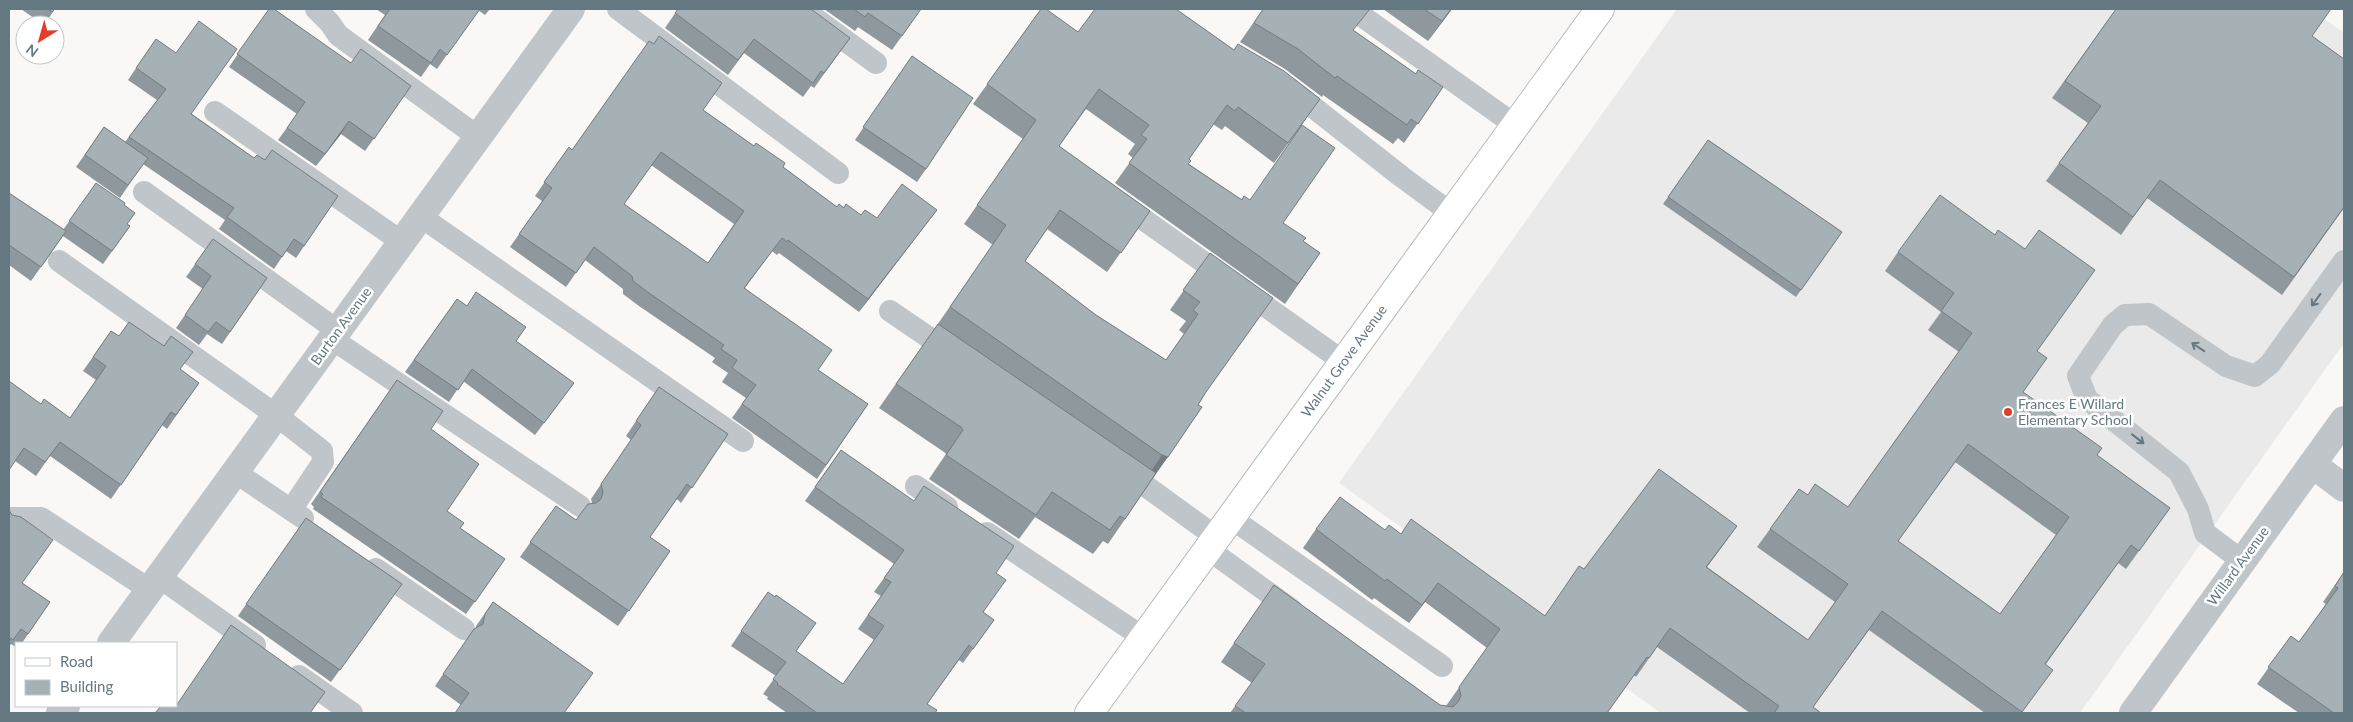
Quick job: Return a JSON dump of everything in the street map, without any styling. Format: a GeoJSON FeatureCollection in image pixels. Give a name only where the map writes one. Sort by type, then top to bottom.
{"type":"FeatureCollection","features":[{"type":"Feature","properties":{"kind":"main road","name":"Walnut Grove Avenue"},"geometry":{"type":"LineString","coordinates":[[1089,713],[1600,9]]}},
{"type":"Feature","properties":{"kind":"street","name":"Burton Avenue"},"geometry":{"type":"LineString","coordinates":[[112,642],[571,9]]}},
{"type":"Feature","properties":{"kind":"street","name":"Willard Avenue"},"geometry":{"type":"LineString","coordinates":[[2133,713],[2241,560],[2344,420]]}},
{"type":"Feature","properties":{"kind":"street"},"geometry":{"type":"LineString","coordinates":[[2312,464],[2344,488]]}},
{"type":"Feature","properties":{"kind":"lane"},"geometry":{"type":"LineString","coordinates":[[316,9],[330,23],[338,35],[478,137]]}},
{"type":"Feature","properties":{"kind":"lane"},"geometry":{"type":"LineString","coordinates":[[618,9],[838,173]]}},
{"type":"Feature","properties":{"kind":"lane"},"geometry":{"type":"LineString","coordinates":[[802,9],[876,63]]}},
{"type":"Feature","properties":{"kind":"lane"},"geometry":{"type":"LineString","coordinates":[[1352,9],[1515,125]]}},
{"type":"Feature","properties":{"kind":"lane"},"geometry":{"type":"LineString","coordinates":[[1271,76],[1452,213]]}},
{"type":"Feature","properties":{"kind":"lane"},"geometry":{"type":"LineString","coordinates":[[215,112],[402,242]]}},
{"type":"Feature","properties":{"kind":"lane"},"geometry":{"type":"LineString","coordinates":[[1101,189],[1344,362]]}},
{"type":"Feature","properties":{"kind":"lane"},"geometry":{"type":"LineString","coordinates":[[144,192],[335,335],[580,506]]}},
{"type":"Feature","properties":{"kind":"lane"},"geometry":{"type":"LineString","coordinates":[[420,216],[744,441]]}},
{"type":"Feature","properties":{"kind":"lane"},"geometry":{"type":"LineString","coordinates":[[59,261],[276,415],[322,451],[323,462],[291,510]]}},
{"type":"Feature","properties":{"kind":"lane"},"geometry":{"type":"LineString","coordinates":[[2241,560],[2206,533],[2198,509],[2179,472],[2087,399],[2078,376],[2113,325],[2125,316],[2149,314],[2226,366],[2255,376],[2270,364],[2344,261]]}},
{"type":"Feature","properties":{"kind":"lane"},"geometry":{"type":"LineString","coordinates":[[890,311],[970,365]]}},
{"type":"Feature","properties":{"kind":"lane"},"geometry":{"type":"LineString","coordinates":[[235,472],[322,531]]}},
{"type":"Feature","properties":{"kind":"lane"},"geometry":{"type":"LineString","coordinates":[[1138,481],[1218,535],[1442,666]]}},
{"type":"Feature","properties":{"kind":"lane"},"geometry":{"type":"LineString","coordinates":[[916,486],[1144,638]]}},
{"type":"Feature","properties":{"kind":"lane"},"geometry":{"type":"LineString","coordinates":[[9,518],[42,518],[154,584],[277,661],[352,713]]}},
{"type":"Feature","properties":{"kind":"lane"},"geometry":{"type":"LineString","coordinates":[[1218,535],[1307,621]]}},
{"type":"Feature","properties":{"kind":"lane"},"geometry":{"type":"LineString","coordinates":[[362,558],[464,629]]}},
{"type":"Feature","properties":{"kind":"shaded area"},"geometry":{"type":"Polygon","coordinates":[[[1677,9],[2311,9],[2344,33],[2344,343],[2080,713],[1661,713],[1339,483],[1677,9]]]}},
{"type":"Feature","properties":{"kind":"building"},"geometry":{"type":"Polygon","coordinates":[[[269,9],[274,9],[351,63],[361,49],[411,86],[374,139],[349,121],[325,154],[287,128],[305,102],[237,54],[269,9]]]}},
{"type":"Feature","properties":{"kind":"building"},"geometry":{"type":"Polygon","coordinates":[[[390,9],[480,9],[447,55],[440,49],[431,63],[378,26],[390,9]]]}},
{"type":"Feature","properties":{"kind":"building"},"geometry":{"type":"Polygon","coordinates":[[[678,9],[811,9],[850,38],[824,73],[821,71],[813,83],[754,39],[738,60],[675,13],[678,9]]]}},
{"type":"Feature","properties":{"kind":"building"},"geometry":{"type":"Polygon","coordinates":[[[854,9],[921,9],[902,36],[868,13],[865,17],[854,9]]]}},
{"type":"Feature","properties":{"kind":"building"},"geometry":{"type":"Polygon","coordinates":[[[1041,9],[1046,9],[1078,32],[1095,9],[1176,9],[1234,50],[1238,44],[1284,71],[1320,99],[1288,143],[1238,107],[1235,111],[1227,105],[1189,159],[1191,161],[1188,164],[1242,200],[1244,196],[1250,200],[1302,125],[1335,148],[1283,223],[1306,238],[1303,241],[1320,253],[1298,284],[1129,163],[1147,139],[1141,135],[1149,125],[1099,89],[1059,146],[1150,211],[1121,253],[1060,210],[1025,261],[1096,315],[1166,360],[1198,314],[1193,310],[1200,302],[1183,290],[1210,253],[1273,298],[1206,392],[1198,405],[1202,407],[1168,457],[1162,455],[950,307],[1006,225],[977,205],[1036,120],[987,84],[1041,9]]]}},
{"type":"Feature","properties":{"kind":"building"},"geometry":{"type":"Polygon","coordinates":[[[1263,9],[1370,9],[1353,30],[1416,74],[1418,70],[1443,87],[1418,124],[1411,119],[1407,125],[1337,76],[1335,78],[1298,49],[1254,23],[1263,9]]]}},
{"type":"Feature","properties":{"kind":"building"},"geometry":{"type":"Polygon","coordinates":[[[1424,9],[1451,9],[1442,21],[1424,9]]]}},
{"type":"Feature","properties":{"kind":"building"},"geometry":{"type":"Polygon","coordinates":[[[2116,9],[2331,9],[2312,36],[2344,59],[2344,207],[2294,277],[2160,180],[2133,217],[2059,163],[2101,106],[2065,81],[2116,9]]]}},
{"type":"Feature","properties":{"kind":"building"},"geometry":{"type":"Polygon","coordinates":[[[199,21],[237,49],[191,114],[254,158],[257,155],[265,160],[272,150],[338,196],[304,246],[294,239],[282,257],[227,217],[234,208],[129,137],[166,89],[136,68],[156,39],[176,53],[199,21]]]}},
{"type":"Feature","properties":{"kind":"building"},"geometry":{"type":"Polygon","coordinates":[[[659,36],[722,83],[703,110],[754,146],[756,143],[785,163],[783,167],[837,207],[839,204],[844,208],[846,204],[861,215],[865,210],[877,218],[902,184],[937,210],[868,299],[788,240],[787,242],[782,238],[744,288],[832,350],[818,370],[868,404],[826,465],[742,404],[756,385],[732,368],[737,360],[721,349],[724,345],[633,281],[632,276],[594,247],[576,273],[519,234],[552,188],[544,182],[569,147],[572,150],[649,41],[654,44],[659,36]],[[661,152],[624,204],[708,263],[744,211],[661,152]]]}},
{"type":"Feature","properties":{"kind":"building"},"geometry":{"type":"Polygon","coordinates":[[[912,56],[973,98],[926,169],[863,127],[912,56]]]}},
{"type":"Feature","properties":{"kind":"building"},"geometry":{"type":"Polygon","coordinates":[[[104,127],[148,158],[128,185],[85,155],[104,127]]]}},
{"type":"Feature","properties":{"kind":"building"},"geometry":{"type":"Polygon","coordinates":[[[1708,140],[1842,232],[1801,290],[1668,197],[1708,140]]]}},
{"type":"Feature","properties":{"kind":"building"},"geometry":{"type":"Polygon","coordinates":[[[96,183],[125,203],[124,205],[135,213],[127,224],[130,226],[112,251],[69,221],[96,183]]]}},
{"type":"Feature","properties":{"kind":"building"},"geometry":{"type":"Polygon","coordinates":[[[9,193],[66,231],[41,267],[9,245],[9,193]]]}},
{"type":"Feature","properties":{"kind":"building"},"geometry":{"type":"Polygon","coordinates":[[[1940,195],[1995,235],[1998,230],[2025,249],[2039,230],[2095,270],[2037,351],[2047,358],[2023,392],[2102,448],[2097,455],[2170,508],[2139,551],[2131,545],[2045,664],[2053,670],[2022,712],[1882,611],[1813,707],[1821,713],[1774,713],[1779,706],[1670,628],[1607,713],[1246,713],[1235,706],[1265,664],[1234,643],[1274,585],[1440,705],[1453,707],[1458,702],[1461,696],[1459,687],[1500,629],[1438,583],[1422,605],[1387,579],[1385,581],[1316,529],[1340,497],[1385,530],[1389,525],[1401,534],[1411,519],[1545,616],[1579,566],[1584,569],[1659,469],[1737,526],[1706,567],[1808,640],[1848,584],[1770,529],[1799,489],[1808,495],[1815,484],[1848,507],[1972,333],[1941,311],[1954,293],[1898,252],[1940,195]],[[1968,444],[1898,541],[2000,614],[2069,517],[1968,444]]]}},
{"type":"Feature","properties":{"kind":"building"},"geometry":{"type":"Polygon","coordinates":[[[213,239],[267,278],[230,332],[216,322],[208,332],[185,315],[211,276],[195,264],[213,239]]]}},
{"type":"Feature","properties":{"kind":"building"},"geometry":{"type":"Polygon","coordinates":[[[476,292],[526,327],[516,341],[574,383],[544,423],[472,369],[458,390],[414,360],[457,299],[467,306],[476,292]]]}},
{"type":"Feature","properties":{"kind":"building"},"geometry":{"type":"Polygon","coordinates":[[[129,322],[164,346],[171,336],[193,352],[180,369],[199,383],[176,415],[171,412],[121,485],[60,442],[45,462],[24,448],[9,470],[9,381],[41,404],[44,399],[70,418],[106,366],[93,357],[111,331],[119,336],[129,322]]]}},
{"type":"Feature","properties":{"kind":"building"},"geometry":{"type":"Polygon","coordinates":[[[938,324],[1156,473],[1125,519],[1120,516],[1110,530],[1052,492],[1036,515],[946,455],[963,430],[961,427],[896,384],[938,324]]]}},
{"type":"Feature","properties":{"kind":"building"},"geometry":{"type":"Polygon","coordinates":[[[397,380],[443,411],[431,429],[479,464],[447,511],[464,523],[460,528],[505,559],[475,602],[321,497],[323,494],[320,492],[397,380]]]}},
{"type":"Feature","properties":{"kind":"building"},"geometry":{"type":"Polygon","coordinates":[[[659,387],[728,434],[692,488],[687,484],[650,537],[670,551],[629,611],[530,542],[556,506],[576,520],[588,504],[596,503],[601,499],[603,492],[601,484],[641,425],[636,421],[659,387]]]}},
{"type":"Feature","properties":{"kind":"building"},"geometry":{"type":"Polygon","coordinates":[[[841,450],[914,501],[924,486],[1014,546],[996,573],[1006,580],[983,612],[994,620],[973,649],[969,645],[927,704],[937,710],[935,713],[817,713],[777,684],[773,679],[786,662],[741,631],[768,592],[775,597],[776,595],[816,623],[796,651],[843,684],[884,626],[868,615],[891,582],[884,578],[904,550],[815,487],[841,450]]]}},
{"type":"Feature","properties":{"kind":"building"},"geometry":{"type":"Polygon","coordinates":[[[9,510],[12,515],[21,517],[53,540],[22,583],[50,602],[28,634],[21,629],[13,640],[11,638],[9,641],[9,510]]]}},
{"type":"Feature","properties":{"kind":"building"},"geometry":{"type":"Polygon","coordinates":[[[306,518],[402,584],[340,670],[246,604],[306,518]]]}},
{"type":"Feature","properties":{"kind":"building"},"geometry":{"type":"Polygon","coordinates":[[[2344,572],[2344,713],[2334,713],[2268,667],[2291,636],[2299,642],[2338,588],[2335,586],[2344,572]]]}},
{"type":"Feature","properties":{"kind":"building"},"geometry":{"type":"Polygon","coordinates":[[[493,602],[593,673],[564,713],[455,713],[469,693],[443,674],[474,629],[483,624],[485,614],[493,602]]]}},
{"type":"Feature","properties":{"kind":"building"},"geometry":{"type":"Polygon","coordinates":[[[231,625],[325,692],[310,713],[155,713],[160,707],[178,707],[178,703],[231,625]]]}},
{"type":"Feature","properties":{"kind":"place","name":"Frances E Willard Elementary School"},"geometry":{"type":"Point","coordinates":[2008,412]}}]}
